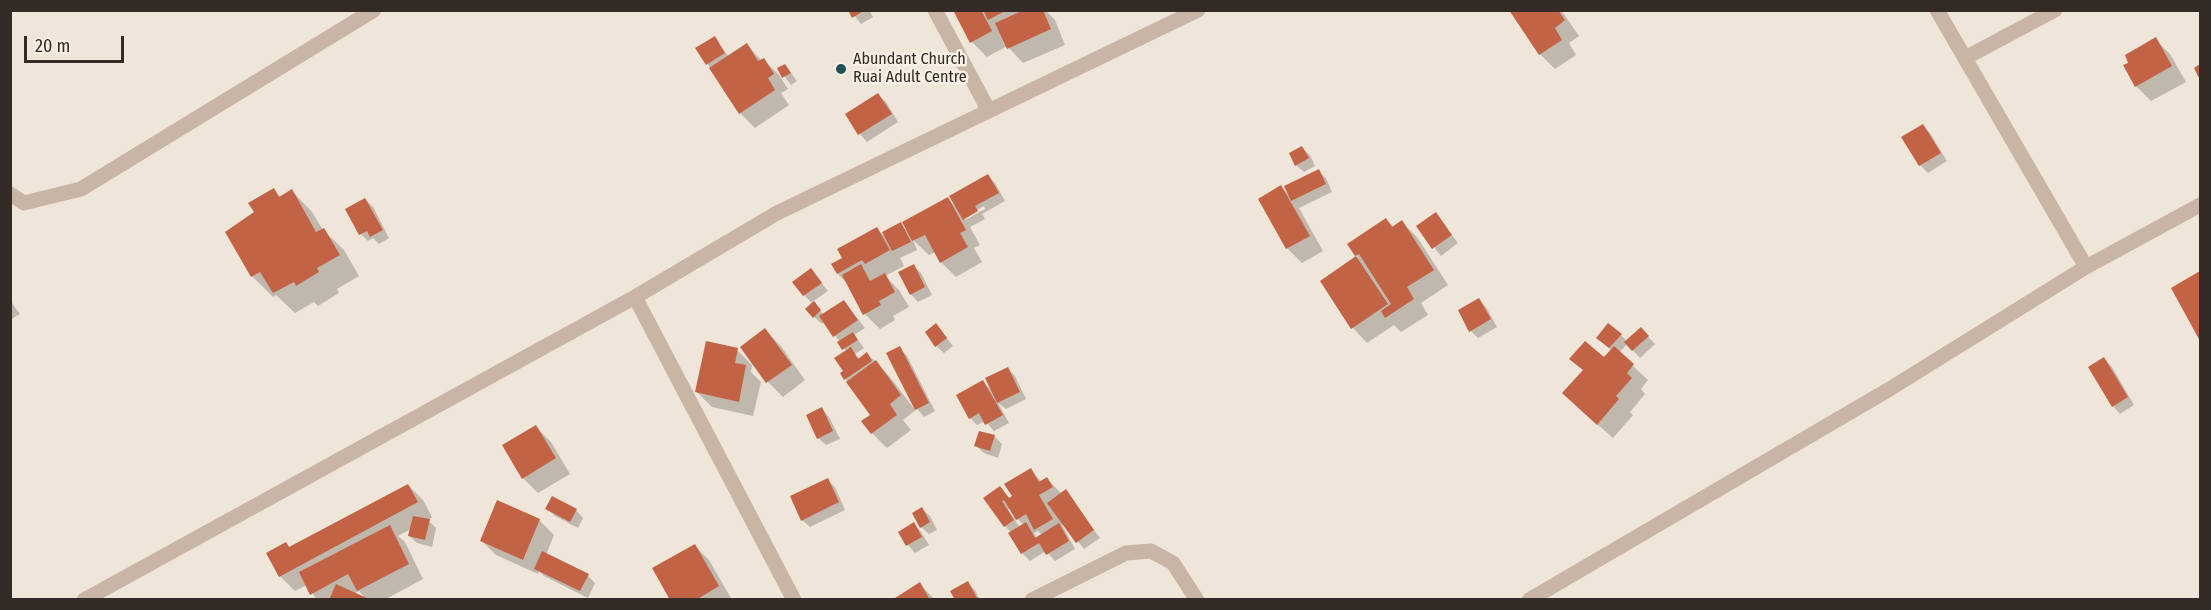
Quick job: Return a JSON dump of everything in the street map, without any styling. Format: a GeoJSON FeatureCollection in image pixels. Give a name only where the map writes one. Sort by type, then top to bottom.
{"type":"FeatureCollection","features":[{"type":"Feature","properties":{"kind":"street"},"geometry":{"type":"LineString","coordinates":[[10,194],[17,206],[81,189],[374,10]]}},
{"type":"Feature","properties":{"kind":"street"},"geometry":{"type":"LineString","coordinates":[[935,10],[989,111]]}},
{"type":"Feature","properties":{"kind":"street"},"geometry":{"type":"LineString","coordinates":[[84,600],[635,297],[777,213],[1198,10]]}},
{"type":"Feature","properties":{"kind":"street"},"geometry":{"type":"LineString","coordinates":[[1937,10],[2086,267]]}},
{"type":"Feature","properties":{"kind":"street"},"geometry":{"type":"LineString","coordinates":[[1965,58],[2055,10]]}},
{"type":"Feature","properties":{"kind":"street"},"geometry":{"type":"LineString","coordinates":[[1529,600],[1888,390],[2086,267],[2200,205]]}},
{"type":"Feature","properties":{"kind":"street"},"geometry":{"type":"LineString","coordinates":[[635,297],[794,600]]}},
{"type":"Feature","properties":{"kind":"street"},"geometry":{"type":"LineString","coordinates":[[1032,600],[1126,553],[1151,551],[1173,563],[1197,600]]}},
{"type":"Feature","properties":{"kind":"building"},"geometry":{"type":"Polygon","coordinates":[[[848,10],[865,10],[852,18],[848,10]]]}},
{"type":"Feature","properties":{"kind":"building"},"geometry":{"type":"Polygon","coordinates":[[[953,10],[981,10],[992,31],[970,43],[953,10]]]}},
{"type":"Feature","properties":{"kind":"building"},"geometry":{"type":"Polygon","coordinates":[[[983,10],[1007,10],[988,20],[983,10]]]}},
{"type":"Feature","properties":{"kind":"building"},"geometry":{"type":"Polygon","coordinates":[[[1024,10],[1043,10],[1051,29],[1007,49],[995,23],[1024,10]]]}},
{"type":"Feature","properties":{"kind":"building"},"geometry":{"type":"Polygon","coordinates":[[[1509,10],[1558,10],[1565,20],[1555,28],[1562,40],[1539,55],[1509,10]]]}},
{"type":"Feature","properties":{"kind":"building"},"geometry":{"type":"Polygon","coordinates":[[[715,36],[725,53],[706,65],[695,48],[715,36]]]}},
{"type":"Feature","properties":{"kind":"building"},"geometry":{"type":"Polygon","coordinates":[[[2156,37],[2172,66],[2135,87],[2123,65],[2128,63],[2125,55],[2156,37]]]}},
{"type":"Feature","properties":{"kind":"building"},"geometry":{"type":"Polygon","coordinates":[[[747,43],[758,61],[764,58],[774,74],[768,78],[775,90],[739,114],[709,68],[747,43]]]}},
{"type":"Feature","properties":{"kind":"building"},"geometry":{"type":"Polygon","coordinates":[[[785,64],[791,73],[782,78],[777,68],[785,64]]]}},
{"type":"Feature","properties":{"kind":"building"},"geometry":{"type":"Polygon","coordinates":[[[2200,64],[2200,80],[2194,68],[2200,64]]]}},
{"type":"Feature","properties":{"kind":"building"},"geometry":{"type":"Polygon","coordinates":[[[878,93],[892,114],[858,135],[845,114],[878,93]]]}},
{"type":"Feature","properties":{"kind":"building"},"geometry":{"type":"Polygon","coordinates":[[[1923,124],[1941,153],[1919,166],[1901,137],[1923,124]]]}},
{"type":"Feature","properties":{"kind":"building"},"geometry":{"type":"Polygon","coordinates":[[[1302,146],[1309,158],[1295,166],[1289,153],[1302,146]]]}},
{"type":"Feature","properties":{"kind":"building"},"geometry":{"type":"Polygon","coordinates":[[[1319,169],[1326,184],[1291,201],[1284,186],[1319,169]]]}},
{"type":"Feature","properties":{"kind":"building"},"geometry":{"type":"Polygon","coordinates":[[[988,174],[999,193],[975,206],[978,211],[963,220],[949,196],[988,174]]]}},
{"type":"Feature","properties":{"kind":"building"},"geometry":{"type":"Polygon","coordinates":[[[1281,185],[1310,236],[1286,249],[1258,199],[1281,185]]]}},
{"type":"Feature","properties":{"kind":"building"},"geometry":{"type":"Polygon","coordinates":[[[274,188],[279,197],[292,189],[316,232],[324,228],[340,255],[317,268],[319,272],[296,286],[294,282],[273,293],[260,272],[251,277],[225,232],[254,212],[248,203],[274,188]]]}},
{"type":"Feature","properties":{"kind":"building"},"geometry":{"type":"Polygon","coordinates":[[[948,197],[966,230],[960,233],[968,247],[940,263],[925,235],[912,241],[902,222],[948,197]]]}},
{"type":"Feature","properties":{"kind":"building"},"geometry":{"type":"Polygon","coordinates":[[[365,198],[383,230],[370,237],[367,231],[359,235],[345,209],[365,198]]]}},
{"type":"Feature","properties":{"kind":"building"},"geometry":{"type":"Polygon","coordinates":[[[1436,212],[1452,235],[1432,249],[1416,226],[1436,212]]]}},
{"type":"Feature","properties":{"kind":"building"},"geometry":{"type":"Polygon","coordinates":[[[1386,218],[1392,227],[1402,220],[1434,270],[1407,287],[1414,299],[1385,318],[1381,311],[1391,304],[1359,254],[1355,256],[1347,244],[1386,218]]]}},
{"type":"Feature","properties":{"kind":"building"},"geometry":{"type":"Polygon","coordinates":[[[901,222],[911,242],[892,251],[882,232],[901,222]]]}},
{"type":"Feature","properties":{"kind":"building"},"geometry":{"type":"Polygon","coordinates":[[[877,227],[890,250],[865,264],[862,260],[837,274],[831,264],[842,258],[837,249],[877,227]]]}},
{"type":"Feature","properties":{"kind":"building"},"geometry":{"type":"Polygon","coordinates":[[[1356,256],[1388,304],[1351,329],[1320,281],[1356,256]]]}},
{"type":"Feature","properties":{"kind":"building"},"geometry":{"type":"Polygon","coordinates":[[[861,264],[870,281],[885,273],[895,292],[879,301],[881,305],[863,315],[842,275],[861,264]]]}},
{"type":"Feature","properties":{"kind":"building"},"geometry":{"type":"Polygon","coordinates":[[[914,264],[925,287],[910,295],[898,272],[914,264]]]}},
{"type":"Feature","properties":{"kind":"building"},"geometry":{"type":"Polygon","coordinates":[[[811,268],[822,283],[803,296],[792,282],[811,268]]]}},
{"type":"Feature","properties":{"kind":"building"},"geometry":{"type":"Polygon","coordinates":[[[2200,271],[2200,341],[2171,288],[2200,271]]]}},
{"type":"Feature","properties":{"kind":"building"},"geometry":{"type":"Polygon","coordinates":[[[1479,298],[1491,319],[1469,332],[1458,310],[1479,298]]]}},
{"type":"Feature","properties":{"kind":"building"},"geometry":{"type":"Polygon","coordinates":[[[844,300],[858,320],[833,337],[819,316],[844,300]]]}},
{"type":"Feature","properties":{"kind":"building"},"geometry":{"type":"Polygon","coordinates":[[[814,301],[821,310],[813,318],[805,309],[814,301]]]}},
{"type":"Feature","properties":{"kind":"building"},"geometry":{"type":"Polygon","coordinates":[[[936,323],[947,338],[935,347],[925,332],[936,323]]]}},
{"type":"Feature","properties":{"kind":"building"},"geometry":{"type":"Polygon","coordinates":[[[1608,323],[1622,334],[1609,348],[1596,338],[1608,323]]]}},
{"type":"Feature","properties":{"kind":"building"},"geometry":{"type":"Polygon","coordinates":[[[1641,327],[1649,336],[1632,351],[1624,342],[1641,327]]]}},
{"type":"Feature","properties":{"kind":"building"},"geometry":{"type":"Polygon","coordinates":[[[765,328],[792,365],[766,383],[740,347],[765,328]]]}},
{"type":"Feature","properties":{"kind":"building"},"geometry":{"type":"Polygon","coordinates":[[[853,332],[858,340],[842,350],[837,342],[853,332]]]}},
{"type":"Feature","properties":{"kind":"building"},"geometry":{"type":"Polygon","coordinates":[[[706,341],[738,348],[735,363],[746,365],[739,402],[695,392],[706,341]]]}},
{"type":"Feature","properties":{"kind":"building"},"geometry":{"type":"Polygon","coordinates":[[[1585,341],[1604,357],[1614,346],[1634,364],[1627,373],[1632,378],[1616,396],[1619,399],[1597,425],[1562,393],[1583,370],[1569,359],[1585,341]]]}},
{"type":"Feature","properties":{"kind":"building"},"geometry":{"type":"Polygon","coordinates":[[[900,346],[929,403],[915,410],[886,353],[900,346]]]}},
{"type":"Feature","properties":{"kind":"building"},"geometry":{"type":"Polygon","coordinates":[[[851,347],[858,359],[867,352],[872,361],[844,380],[840,373],[843,371],[834,358],[851,347]]]}},
{"type":"Feature","properties":{"kind":"building"},"geometry":{"type":"Polygon","coordinates":[[[2104,357],[2128,397],[2112,407],[2088,367],[2104,357]]]}},
{"type":"Feature","properties":{"kind":"building"},"geometry":{"type":"Polygon","coordinates":[[[876,360],[901,395],[890,404],[897,415],[871,434],[861,421],[870,415],[846,382],[876,360]]]}},
{"type":"Feature","properties":{"kind":"building"},"geometry":{"type":"Polygon","coordinates":[[[1008,367],[1020,392],[997,403],[985,378],[1008,367]]]}},
{"type":"Feature","properties":{"kind":"building"},"geometry":{"type":"Polygon","coordinates":[[[983,380],[1003,415],[985,425],[979,413],[969,419],[956,395],[983,380]]]}},
{"type":"Feature","properties":{"kind":"building"},"geometry":{"type":"Polygon","coordinates":[[[822,407],[833,431],[817,439],[806,415],[822,407]]]}},
{"type":"Feature","properties":{"kind":"building"},"geometry":{"type":"Polygon","coordinates":[[[536,425],[556,458],[522,479],[502,445],[536,425]]]}},
{"type":"Feature","properties":{"kind":"building"},"geometry":{"type":"Polygon","coordinates":[[[979,431],[995,435],[990,451],[974,446],[979,431]]]}},
{"type":"Feature","properties":{"kind":"building"},"geometry":{"type":"Polygon","coordinates":[[[1031,468],[1039,482],[1047,477],[1053,487],[1039,495],[1053,519],[1034,530],[1026,514],[1016,520],[1004,500],[1002,501],[1014,520],[1004,527],[983,498],[1000,486],[1009,498],[1012,496],[1004,484],[1031,468]]]}},
{"type":"Feature","properties":{"kind":"building"},"geometry":{"type":"Polygon","coordinates":[[[828,478],[839,502],[801,521],[790,496],[828,478]]]}},
{"type":"Feature","properties":{"kind":"building"},"geometry":{"type":"Polygon","coordinates":[[[408,484],[418,502],[279,577],[266,553],[286,542],[289,547],[408,484]]]}},
{"type":"Feature","properties":{"kind":"building"},"geometry":{"type":"Polygon","coordinates":[[[1066,489],[1094,530],[1076,543],[1047,503],[1066,489]]]}},
{"type":"Feature","properties":{"kind":"building"},"geometry":{"type":"Polygon","coordinates":[[[552,496],[577,509],[570,522],[545,509],[552,496]]]}},
{"type":"Feature","properties":{"kind":"building"},"geometry":{"type":"Polygon","coordinates":[[[497,500],[540,519],[523,560],[480,541],[497,500]]]}},
{"type":"Feature","properties":{"kind":"building"},"geometry":{"type":"Polygon","coordinates":[[[922,507],[930,522],[920,528],[912,513],[922,507]]]}},
{"type":"Feature","properties":{"kind":"building"},"geometry":{"type":"Polygon","coordinates":[[[413,516],[430,519],[425,540],[408,536],[413,516]]]}},
{"type":"Feature","properties":{"kind":"building"},"geometry":{"type":"Polygon","coordinates":[[[914,522],[922,537],[906,546],[898,532],[914,522]]]}},
{"type":"Feature","properties":{"kind":"building"},"geometry":{"type":"Polygon","coordinates":[[[1026,522],[1035,538],[1059,523],[1069,541],[1046,555],[1039,543],[1021,554],[1008,533],[1026,522]]]}},
{"type":"Feature","properties":{"kind":"building"},"geometry":{"type":"Polygon","coordinates":[[[390,525],[409,564],[357,591],[348,574],[310,595],[299,572],[390,525]]]}},
{"type":"Feature","properties":{"kind":"building"},"geometry":{"type":"Polygon","coordinates":[[[695,544],[719,586],[696,600],[670,600],[652,568],[695,544]]]}},
{"type":"Feature","properties":{"kind":"building"},"geometry":{"type":"Polygon","coordinates":[[[542,551],[589,574],[580,591],[534,569],[542,551]]]}},
{"type":"Feature","properties":{"kind":"building"},"geometry":{"type":"Polygon","coordinates":[[[968,581],[977,598],[955,600],[950,591],[968,581]]]}},
{"type":"Feature","properties":{"kind":"building"},"geometry":{"type":"Polygon","coordinates":[[[920,582],[930,600],[892,600],[920,582]]]}},
{"type":"Feature","properties":{"kind":"building"},"geometry":{"type":"Polygon","coordinates":[[[336,584],[371,600],[329,600],[336,584]]]}},
{"type":"Feature","properties":{"kind":"place","name":"Abundant Church Ruai Adult Centre"},"geometry":{"type":"Point","coordinates":[841,69]}}]}
